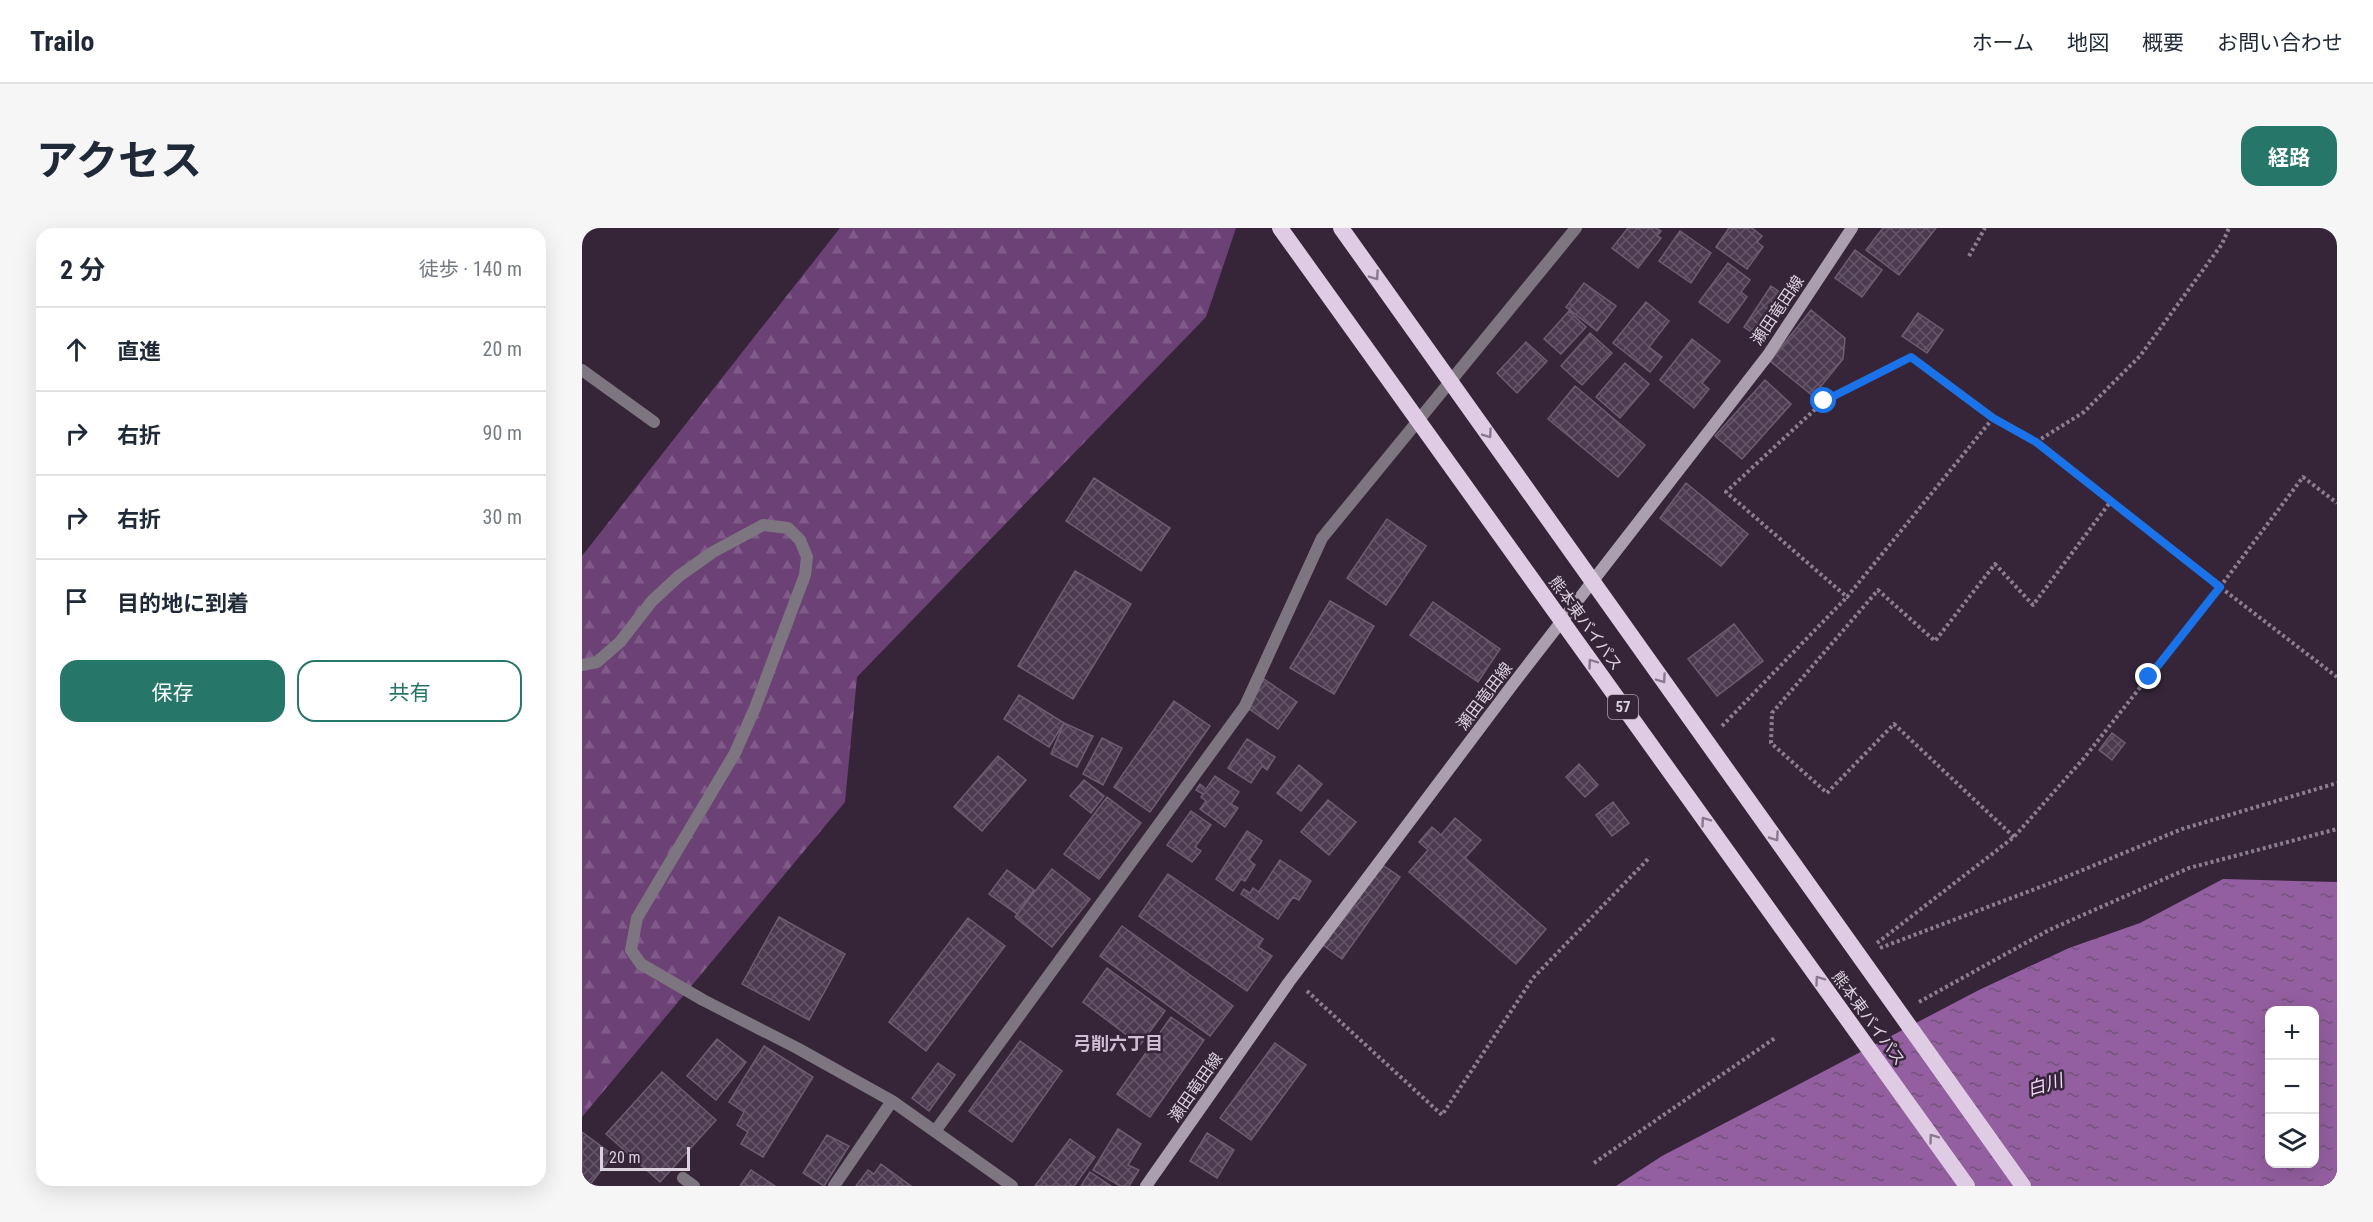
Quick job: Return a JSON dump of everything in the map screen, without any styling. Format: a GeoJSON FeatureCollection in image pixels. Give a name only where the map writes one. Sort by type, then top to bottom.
{"type":"FeatureCollection","features":[{"type":"Feature","properties":{"kind":"highway","name":"熊本東バイパス"},"geometry":{"type":"LineString","coordinates":[[1280,228],[1967,1186]]}},
{"type":"Feature","properties":{"kind":"highway","name":"熊本東バイパス"},"geometry":{"type":"LineString","coordinates":[[1341,228],[2023,1186]]}},
{"type":"Feature","properties":{"kind":"main road","name":"瀬田竜田線"},"geometry":{"type":"LineString","coordinates":[[1146,1186],[1303,964],[1512,684],[1768,355],[1852,228]]}},
{"type":"Feature","properties":{"kind":"street"},"geometry":{"type":"LineString","coordinates":[[936,1130],[1245,706],[1322,538],[1576,228]]}},
{"type":"Feature","properties":{"kind":"street"},"geometry":{"type":"LineString","coordinates":[[582,370],[654,422]]}},
{"type":"Feature","properties":{"kind":"street"},"geometry":{"type":"LineString","coordinates":[[582,665],[597,662],[620,642],[652,601],[679,576],[713,552],[763,525],[788,528],[800,540],[807,556],[805,575],[755,708],[735,753],[637,918],[631,950],[641,964],[703,1000],[797,1048],[892,1101],[1012,1186]]}},
{"type":"Feature","properties":{"kind":"street"},"geometry":{"type":"LineString","coordinates":[[834,1186],[892,1101]]}},
{"type":"Feature","properties":{"kind":"path"},"geometry":{"type":"LineString","coordinates":[[1969,256],[1985,228]]}},
{"type":"Feature","properties":{"kind":"path"},"geometry":{"type":"LineString","coordinates":[[2036,442],[2084,412],[2140,356],[2222,244],[2229,228]]}},
{"type":"Feature","properties":{"kind":"path"},"geometry":{"type":"LineString","coordinates":[[1847,597],[1726,492],[1824,401],[1911,357],[1993,418],[2036,442],[2337,677]]}},
{"type":"Feature","properties":{"kind":"path"},"geometry":{"type":"LineString","coordinates":[[1707,741],[1847,597],[1993,418]]}},
{"type":"Feature","properties":{"kind":"path"},"geometry":{"type":"LineString","coordinates":[[1859,956],[2014,837],[2091,749],[2220,587],[2303,477],[2337,503]]}},
{"type":"Feature","properties":{"kind":"path"},"geometry":{"type":"LineString","coordinates":[[2014,837],[1894,724],[1827,793],[1771,743],[1772,713],[1878,590],[1935,640],[1995,564],[2033,605],[2111,501]]}},
{"type":"Feature","properties":{"kind":"path"},"geometry":{"type":"LineString","coordinates":[[1859,956],[2056,881],[2182,829],[2337,783]]}},
{"type":"Feature","properties":{"kind":"path"},"geometry":{"type":"LineString","coordinates":[[1900,1013],[2049,930],[2189,868],[2337,830]]}},
{"type":"Feature","properties":{"kind":"path"},"geometry":{"type":"LineString","coordinates":[[1311,982],[1306,991],[1442,1115],[1533,978],[1650,857]]}},
{"type":"Feature","properties":{"kind":"path"},"geometry":{"type":"LineString","coordinates":[[1594,1163],[1775,1038]]}},
{"type":"Feature","properties":{"kind":"green space"},"geometry":{"type":"Polygon","coordinates":[[[840,228],[1236,228],[1206,317],[857,677],[845,802],[582,1117],[582,556],[840,228]]]}},
{"type":"Feature","properties":{"kind":"water","name":"白川"},"geometry":{"type":"Polygon","coordinates":[[[2223,879],[2337,882],[2337,1186],[1616,1186],[1662,1156],[1979,990],[2069,948],[2140,923],[2223,879]]]}},
{"type":"Feature","properties":{"kind":"building"},"geometry":{"type":"Polygon","coordinates":[[[1628,228],[1656,228],[1661,231],[1657,236],[1661,238],[1638,268],[1612,248],[1628,228]]]}},
{"type":"Feature","properties":{"kind":"building"},"geometry":{"type":"Polygon","coordinates":[[[1729,228],[1752,228],[1762,236],[1757,242],[1763,247],[1747,269],[1716,247],[1729,228]]]}},
{"type":"Feature","properties":{"kind":"building"},"geometry":{"type":"Polygon","coordinates":[[[1883,228],[1936,228],[1899,275],[1866,250],[1883,228]]]}},
{"type":"Feature","properties":{"kind":"building"},"geometry":{"type":"Polygon","coordinates":[[[1680,231],[1711,253],[1691,283],[1659,261],[1680,231]]]}},
{"type":"Feature","properties":{"kind":"building"},"geometry":{"type":"Polygon","coordinates":[[[1855,250],[1882,270],[1862,297],[1835,278],[1855,250]]]}},
{"type":"Feature","properties":{"kind":"building"},"geometry":{"type":"Polygon","coordinates":[[[1728,263],[1750,280],[1741,292],[1747,297],[1728,323],[1699,302],[1728,263]]]}},
{"type":"Feature","properties":{"kind":"building"},"geometry":{"type":"Polygon","coordinates":[[[1584,283],[1616,306],[1597,331],[1566,307],[1584,283]]]}},
{"type":"Feature","properties":{"kind":"building"},"geometry":{"type":"Polygon","coordinates":[[[1771,286],[1784,295],[1757,336],[1744,327],[1771,286]]]}},
{"type":"Feature","properties":{"kind":"building"},"geometry":{"type":"Polygon","coordinates":[[[1646,302],[1669,321],[1649,347],[1662,357],[1650,372],[1613,343],[1646,302]]]}},
{"type":"Feature","properties":{"kind":"building"},"geometry":{"type":"Polygon","coordinates":[[[1811,310],[1845,338],[1843,359],[1813,396],[1770,361],[1811,310]]]}},
{"type":"Feature","properties":{"kind":"building"},"geometry":{"type":"Polygon","coordinates":[[[1569,311],[1586,327],[1561,354],[1544,339],[1569,311]]]}},
{"type":"Feature","properties":{"kind":"building"},"geometry":{"type":"Polygon","coordinates":[[[1918,313],[1943,330],[1927,353],[1902,336],[1918,313]]]}},
{"type":"Feature","properties":{"kind":"building"},"geometry":{"type":"Polygon","coordinates":[[[1590,333],[1612,353],[1582,385],[1561,366],[1590,333]]]}},
{"type":"Feature","properties":{"kind":"building"},"geometry":{"type":"Polygon","coordinates":[[[1692,339],[1720,361],[1702,383],[1709,389],[1694,408],[1660,380],[1692,339]]]}},
{"type":"Feature","properties":{"kind":"building"},"geometry":{"type":"Polygon","coordinates":[[[1526,342],[1547,361],[1517,393],[1497,373],[1526,342]]]}},
{"type":"Feature","properties":{"kind":"building"},"geometry":{"type":"Polygon","coordinates":[[[1625,363],[1649,384],[1620,418],[1596,397],[1625,363]]]}},
{"type":"Feature","properties":{"kind":"building"},"geometry":{"type":"Polygon","coordinates":[[[1765,380],[1791,404],[1742,459],[1715,436],[1765,380]]]}},
{"type":"Feature","properties":{"kind":"building"},"geometry":{"type":"Polygon","coordinates":[[[1575,386],[1645,445],[1618,477],[1548,419],[1575,386]]]}},
{"type":"Feature","properties":{"kind":"building"},"geometry":{"type":"Polygon","coordinates":[[[1094,478],[1170,528],[1141,571],[1066,521],[1094,478]]]}},
{"type":"Feature","properties":{"kind":"building"},"geometry":{"type":"Polygon","coordinates":[[[1686,483],[1748,534],[1721,566],[1660,518],[1686,483]]]}},
{"type":"Feature","properties":{"kind":"building"},"geometry":{"type":"Polygon","coordinates":[[[1387,519],[1426,546],[1386,605],[1347,578],[1387,519]]]}},
{"type":"Feature","properties":{"kind":"building"},"geometry":{"type":"Polygon","coordinates":[[[1075,571],[1131,604],[1073,699],[1018,666],[1075,571]]]}},
{"type":"Feature","properties":{"kind":"building"},"geometry":{"type":"Polygon","coordinates":[[[1330,601],[1374,626],[1334,694],[1290,668],[1330,601]]]}},
{"type":"Feature","properties":{"kind":"building"},"geometry":{"type":"Polygon","coordinates":[[[1433,602],[1500,649],[1478,682],[1410,635],[1433,602]]]}},
{"type":"Feature","properties":{"kind":"building"},"geometry":{"type":"Polygon","coordinates":[[[1734,624],[1763,661],[1717,696],[1688,659],[1734,624]]]}},
{"type":"Feature","properties":{"kind":"building"},"geometry":{"type":"Polygon","coordinates":[[[1264,679],[1297,702],[1278,729],[1245,706],[1264,679]]]}},
{"type":"Feature","properties":{"kind":"building"},"geometry":{"type":"Polygon","coordinates":[[[1019,695],[1064,723],[1049,747],[1004,719],[1019,695]]]}},
{"type":"Feature","properties":{"kind":"building"},"geometry":{"type":"Polygon","coordinates":[[[1174,701],[1210,726],[1150,812],[1114,787],[1174,701]]]}},
{"type":"Feature","properties":{"kind":"building"},"geometry":{"type":"Polygon","coordinates":[[[1064,723],[1093,736],[1077,767],[1051,754],[1064,723]]]}},
{"type":"Feature","properties":{"kind":"building"},"geometry":{"type":"Polygon","coordinates":[[[2112,733],[2125,743],[2112,760],[2099,750],[2112,733]]]}},
{"type":"Feature","properties":{"kind":"building"},"geometry":{"type":"Polygon","coordinates":[[[1102,738],[1122,748],[1103,785],[1083,774],[1102,738]]]}},
{"type":"Feature","properties":{"kind":"building"},"geometry":{"type":"Polygon","coordinates":[[[1247,739],[1275,757],[1267,770],[1262,766],[1251,783],[1228,768],[1247,739]]]}},
{"type":"Feature","properties":{"kind":"building"},"geometry":{"type":"Polygon","coordinates":[[[998,756],[1026,780],[982,831],[954,807],[998,756]]]}},
{"type":"Feature","properties":{"kind":"building"},"geometry":{"type":"Polygon","coordinates":[[[1579,764],[1598,785],[1585,797],[1566,777],[1579,764]]]}},
{"type":"Feature","properties":{"kind":"building"},"geometry":{"type":"Polygon","coordinates":[[[1299,765],[1322,784],[1301,811],[1277,793],[1299,765]]]}},
{"type":"Feature","properties":{"kind":"building"},"geometry":{"type":"Polygon","coordinates":[[[1215,776],[1239,792],[1231,804],[1238,808],[1225,827],[1200,809],[1206,801],[1201,797],[1203,794],[1196,790],[1200,784],[1206,789],[1215,776]]]}},
{"type":"Feature","properties":{"kind":"building"},"geometry":{"type":"Polygon","coordinates":[[[1084,780],[1104,796],[1091,813],[1070,796],[1084,780]]]}},
{"type":"Feature","properties":{"kind":"building"},"geometry":{"type":"Polygon","coordinates":[[[1107,797],[1141,823],[1099,879],[1064,854],[1107,797]]]}},
{"type":"Feature","properties":{"kind":"building"},"geometry":{"type":"Polygon","coordinates":[[[1328,800],[1356,822],[1329,855],[1301,832],[1328,800]]]}},
{"type":"Feature","properties":{"kind":"building"},"geometry":{"type":"Polygon","coordinates":[[[1613,802],[1629,823],[1612,836],[1596,815],[1613,802]]]}},
{"type":"Feature","properties":{"kind":"building"},"geometry":{"type":"Polygon","coordinates":[[[1191,811],[1211,825],[1195,847],[1201,851],[1192,862],[1167,845],[1191,811]]]}},
{"type":"Feature","properties":{"kind":"building"},"geometry":{"type":"Polygon","coordinates":[[[1455,818],[1481,840],[1465,858],[1546,929],[1516,964],[1409,872],[1428,850],[1419,842],[1432,827],[1441,835],[1455,818]]]}},
{"type":"Feature","properties":{"kind":"building"},"geometry":{"type":"Polygon","coordinates":[[[1247,831],[1262,841],[1249,860],[1255,865],[1245,881],[1241,879],[1233,891],[1216,879],[1247,831]]]}},
{"type":"Feature","properties":{"kind":"building"},"geometry":{"type":"Polygon","coordinates":[[[1280,860],[1311,881],[1299,900],[1293,897],[1278,919],[1241,894],[1244,889],[1250,893],[1253,888],[1259,892],[1280,860]]]}},
{"type":"Feature","properties":{"kind":"building"},"geometry":{"type":"Polygon","coordinates":[[[1381,864],[1400,877],[1342,959],[1323,945],[1381,864]]]}},
{"type":"Feature","properties":{"kind":"building"},"geometry":{"type":"Polygon","coordinates":[[[1052,869],[1090,899],[1052,947],[1015,917],[1052,869]]]}},
{"type":"Feature","properties":{"kind":"building"},"geometry":{"type":"Polygon","coordinates":[[[1007,870],[1034,890],[1017,914],[989,894],[1007,870]]]}},
{"type":"Feature","properties":{"kind":"building"},"geometry":{"type":"Polygon","coordinates":[[[1168,874],[1263,939],[1258,947],[1272,956],[1247,991],[1139,916],[1168,874]]]}},
{"type":"Feature","properties":{"kind":"building"},"geometry":{"type":"Polygon","coordinates":[[[779,917],[845,954],[809,1020],[742,984],[779,917]]]}},
{"type":"Feature","properties":{"kind":"building"},"geometry":{"type":"Polygon","coordinates":[[[968,918],[1005,946],[926,1051],[889,1022],[968,918]]]}},
{"type":"Feature","properties":{"kind":"building"},"geometry":{"type":"Polygon","coordinates":[[[1122,926],[1233,1006],[1210,1036],[1100,956],[1122,926]]]}},
{"type":"Feature","properties":{"kind":"building"},"geometry":{"type":"Polygon","coordinates":[[[1107,968],[1165,1011],[1140,1045],[1083,1002],[1107,968]]]}},
{"type":"Feature","properties":{"kind":"building"},"geometry":{"type":"Polygon","coordinates":[[[1171,1017],[1204,1040],[1150,1117],[1117,1094],[1171,1017]]]}},
{"type":"Feature","properties":{"kind":"building"},"geometry":{"type":"Polygon","coordinates":[[[717,1039],[746,1062],[716,1100],[687,1076],[717,1039]]]}},
{"type":"Feature","properties":{"kind":"building"},"geometry":{"type":"Polygon","coordinates":[[[1020,1041],[1062,1071],[1012,1142],[969,1111],[1020,1041]]]}},
{"type":"Feature","properties":{"kind":"building"},"geometry":{"type":"Polygon","coordinates":[[[1275,1043],[1306,1065],[1251,1140],[1220,1118],[1275,1043]]]}},
{"type":"Feature","properties":{"kind":"building"},"geometry":{"type":"Polygon","coordinates":[[[764,1046],[813,1077],[763,1157],[741,1144],[748,1132],[737,1125],[744,1112],[729,1102],[764,1046]]]}},
{"type":"Feature","properties":{"kind":"building"},"geometry":{"type":"Polygon","coordinates":[[[938,1063],[955,1075],[929,1111],[912,1098],[938,1063]]]}},
{"type":"Feature","properties":{"kind":"building"},"geometry":{"type":"Polygon","coordinates":[[[662,1072],[716,1120],[660,1182],[606,1134],[662,1072]]]}},
{"type":"Feature","properties":{"kind":"building"},"geometry":{"type":"Polygon","coordinates":[[[1118,1129],[1141,1144],[1128,1165],[1139,1170],[1129,1186],[1120,1186],[1093,1170],[1118,1129]]]}},
{"type":"Feature","properties":{"kind":"building"},"geometry":{"type":"Polygon","coordinates":[[[582,1132],[613,1155],[589,1186],[582,1186],[582,1132]]]}},
{"type":"Feature","properties":{"kind":"building"},"geometry":{"type":"Polygon","coordinates":[[[1207,1133],[1234,1150],[1217,1178],[1190,1161],[1207,1133]]]}},
{"type":"Feature","properties":{"kind":"building"},"geometry":{"type":"Polygon","coordinates":[[[827,1135],[849,1146],[824,1186],[803,1173],[827,1135]]]}},
{"type":"Feature","properties":{"kind":"building"},"geometry":{"type":"Polygon","coordinates":[[[1070,1139],[1095,1157],[1074,1186],[1035,1186],[1070,1139]]]}},
{"type":"Feature","properties":{"kind":"building"},"geometry":{"type":"Polygon","coordinates":[[[881,1164],[911,1186],[856,1186],[868,1170],[874,1174],[881,1164]]]}},
{"type":"Feature","properties":{"kind":"building"},"geometry":{"type":"Polygon","coordinates":[[[751,1170],[775,1186],[740,1186],[751,1170]]]}},
{"type":"Feature","properties":{"kind":"building"},"geometry":{"type":"Polygon","coordinates":[[[1090,1172],[1111,1186],[1081,1186],[1090,1172]]]}},
{"type":"Feature","properties":{"kind":"district","name":"弓削六丁目"},"geometry":{"type":"Point","coordinates":[1118,1044]}},
{"type":"Feature","properties":{"kind":"route"},"geometry":{"type":"LineString","coordinates":[[1824,401],[1911,357],[1993,418],[2036,442],[2220,587],[2149,677]]}}]}
